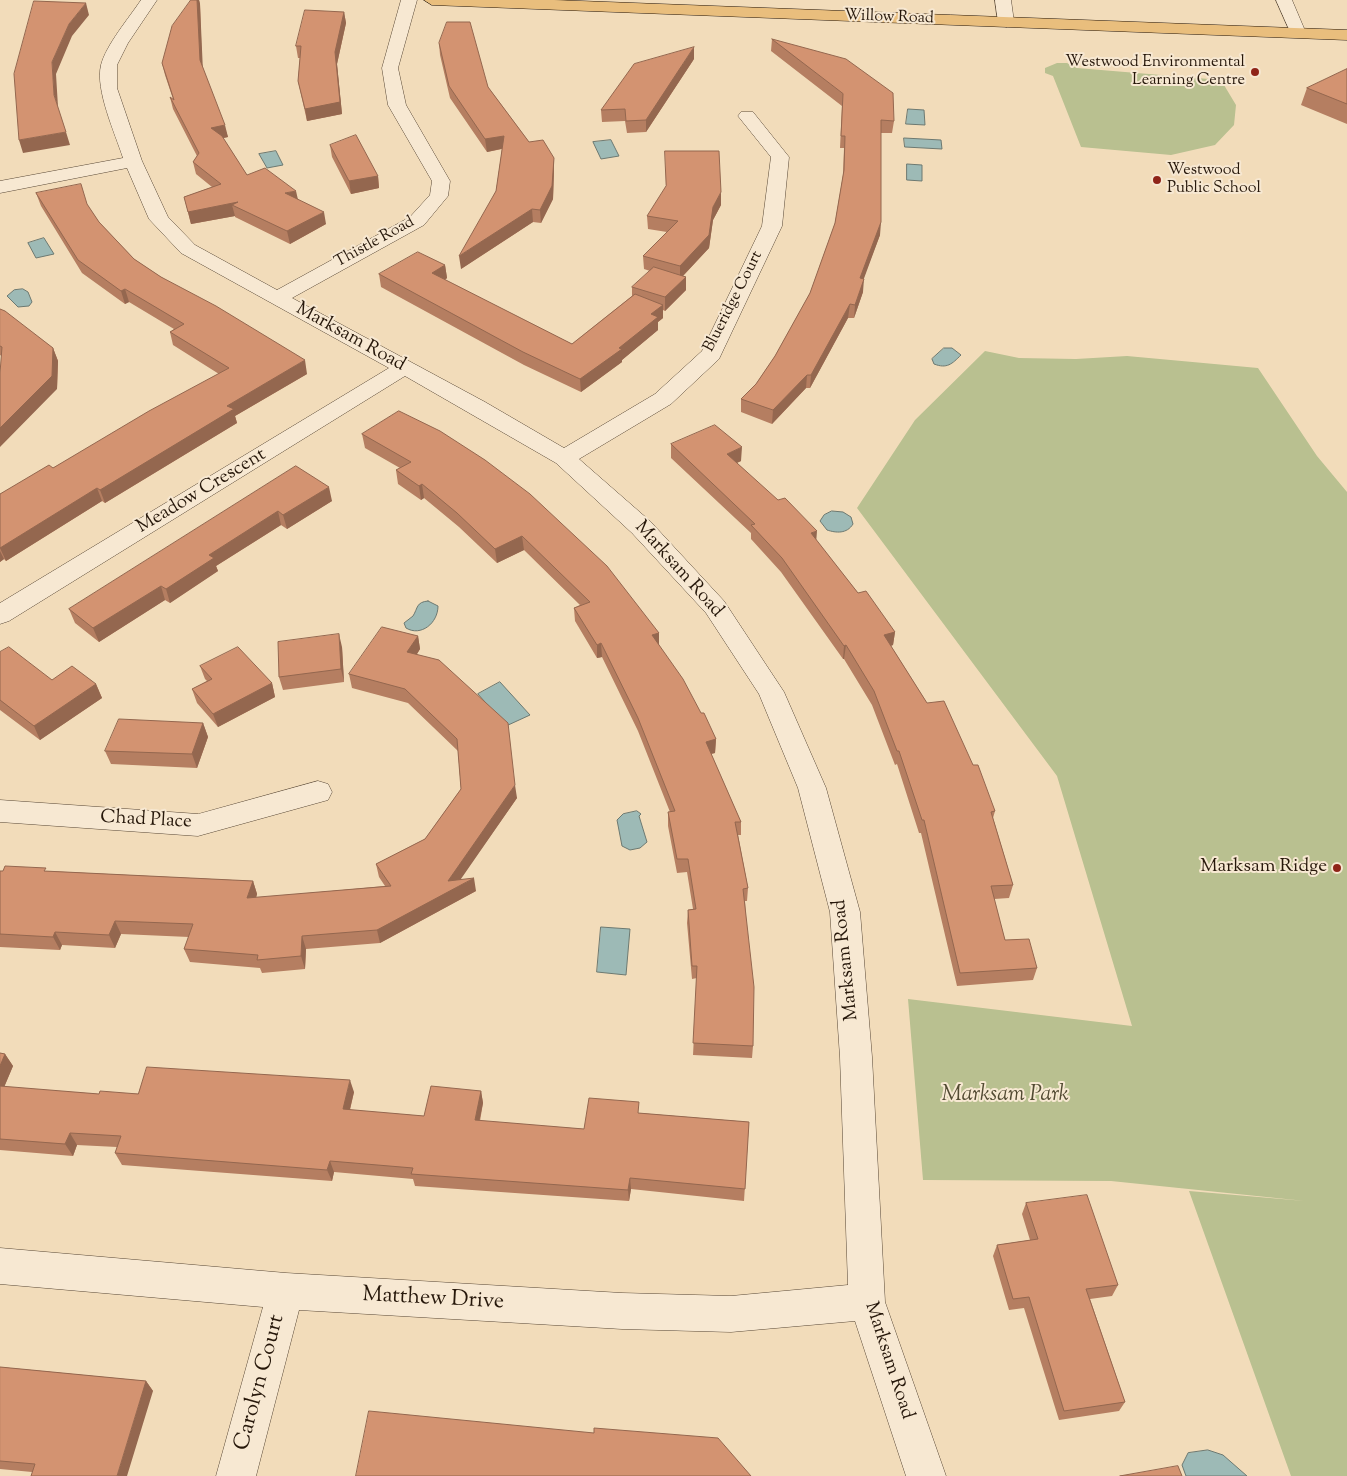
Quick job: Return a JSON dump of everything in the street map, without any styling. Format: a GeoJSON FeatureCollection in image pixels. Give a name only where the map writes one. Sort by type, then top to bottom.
{"type":"FeatureCollection","features":[{"type":"Feature","properties":{"kind":"main road","name":"Willow Road"},"geometry":{"type":"LineString","coordinates":[[432,0],[1347,35]]}},
{"type":"Feature","properties":{"kind":"street","name":"Marksam Road"},"geometry":{"type":"LineString","coordinates":[[149,0],[120,42],[110,65],[109,88],[133,161],[159,220],[188,249],[477,407],[564,458],[641,527],[715,607],[771,692],[812,788],[845,912],[856,1056],[867,1302],[926,1476]]}},
{"type":"Feature","properties":{"kind":"street","name":"Thistle Road"},"geometry":{"type":"LineString","coordinates":[[276,298],[417,221],[439,196],[441,181],[432,162],[396,105],[390,68],[409,0]]}},
{"type":"Feature","properties":{"kind":"street"},"geometry":{"type":"LineString","coordinates":[[1003,0],[1006,22]]}},
{"type":"Feature","properties":{"kind":"street"},"geometry":{"type":"LineString","coordinates":[[1284,0],[1298,33]]}},
{"type":"Feature","properties":{"kind":"street","name":"Blueridge Court"},"geometry":{"type":"LineString","coordinates":[[564,458],[663,399],[711,354],[772,226],[780,157],[747,116]]}},
{"type":"Feature","properties":{"kind":"street"},"geometry":{"type":"LineString","coordinates":[[0,187],[133,161]]}},
{"type":"Feature","properties":{"kind":"street","name":"Meadow Crescent"},"geometry":{"type":"LineString","coordinates":[[0,615],[404,368]]}},
{"type":"Feature","properties":{"kind":"street","name":"Chad Place"},"geometry":{"type":"LineString","coordinates":[[0,811],[198,825],[318,792]]}},
{"type":"Feature","properties":{"kind":"street","name":"Matthew Drive"},"geometry":{"type":"LineString","coordinates":[[0,1266],[286,1291],[612,1311],[731,1314],[867,1302]]}},
{"type":"Feature","properties":{"kind":"street","name":"Carolyn Court"},"geometry":{"type":"LineString","coordinates":[[236,1476],[286,1291]]}},
{"type":"Feature","properties":{"kind":"green space"},"geometry":{"type":"Polygon","coordinates":[[[1057,63],[1067,63],[1077,68],[1221,80],[1236,105],[1234,125],[1215,145],[1171,155],[1081,147],[1053,76],[1045,73],[1045,68],[1057,63]]]}},
{"type":"Feature","properties":{"kind":"green space","name":"Marksam Park"},"geometry":{"type":"Polygon","coordinates":[[[985,351],[1019,358],[1076,359],[1127,356],[1258,368],[1317,456],[1347,492],[1347,1476],[1291,1476],[1189,1191],[1305,1201],[1111,1181],[923,1180],[908,999],[1132,1026],[1057,776],[857,508],[915,420],[985,351]]]}},
{"type":"Feature","properties":{"kind":"water"},"geometry":{"type":"Polygon","coordinates":[[[908,109],[924,110],[925,125],[906,124],[908,109]]]}},
{"type":"Feature","properties":{"kind":"water"},"geometry":{"type":"Polygon","coordinates":[[[904,138],[941,140],[942,149],[905,147],[904,138]]]}},
{"type":"Feature","properties":{"kind":"water"},"geometry":{"type":"Polygon","coordinates":[[[611,140],[619,156],[601,159],[593,142],[611,140]]]}},
{"type":"Feature","properties":{"kind":"water"},"geometry":{"type":"Polygon","coordinates":[[[276,151],[283,165],[267,168],[259,154],[276,151]]]}},
{"type":"Feature","properties":{"kind":"water"},"geometry":{"type":"Polygon","coordinates":[[[907,164],[922,165],[922,181],[907,180],[907,164]]]}},
{"type":"Feature","properties":{"kind":"water"},"geometry":{"type":"Polygon","coordinates":[[[44,238],[54,254],[36,258],[28,243],[44,238]]]}},
{"type":"Feature","properties":{"kind":"water"},"geometry":{"type":"Polygon","coordinates":[[[23,289],[28,292],[32,302],[29,306],[18,307],[7,296],[14,290],[23,289]]]}},
{"type":"Feature","properties":{"kind":"water"},"geometry":{"type":"Polygon","coordinates":[[[944,348],[952,348],[961,355],[946,366],[934,364],[932,359],[944,348]]]}},
{"type":"Feature","properties":{"kind":"water"},"geometry":{"type":"Polygon","coordinates":[[[832,511],[843,512],[851,517],[853,524],[848,530],[834,532],[827,530],[820,521],[824,515],[832,511]]]}},
{"type":"Feature","properties":{"kind":"water"},"geometry":{"type":"Polygon","coordinates":[[[428,601],[438,606],[432,623],[428,627],[417,631],[406,628],[404,623],[413,616],[419,604],[428,601]]]}},
{"type":"Feature","properties":{"kind":"water"},"geometry":{"type":"Polygon","coordinates":[[[500,682],[530,715],[506,726],[478,694],[500,682]]]}},
{"type":"Feature","properties":{"kind":"water"},"geometry":{"type":"Polygon","coordinates":[[[637,811],[641,814],[639,816],[647,842],[640,848],[630,850],[622,846],[617,820],[623,814],[637,811]]]}},
{"type":"Feature","properties":{"kind":"water"},"geometry":{"type":"Polygon","coordinates":[[[601,927],[630,929],[626,975],[597,972],[601,927]]]}},
{"type":"Feature","properties":{"kind":"water"},"geometry":{"type":"Polygon","coordinates":[[[1208,1450],[1223,1455],[1247,1476],[1186,1476],[1182,1465],[1188,1453],[1208,1450]]]}},
{"type":"Feature","properties":{"kind":"building"},"geometry":{"type":"Polygon","coordinates":[[[191,0],[197,0],[200,60],[225,125],[211,128],[222,136],[247,175],[265,168],[296,191],[285,193],[324,212],[287,231],[232,205],[238,202],[188,212],[184,197],[221,184],[193,162],[199,153],[170,97],[174,100],[162,63],[172,26],[191,0]]]}},
{"type":"Feature","properties":{"kind":"building"},"geometry":{"type":"Polygon","coordinates":[[[34,1],[86,3],[69,24],[52,62],[54,95],[66,132],[19,140],[14,74],[34,1]]]}},
{"type":"Feature","properties":{"kind":"building"},"geometry":{"type":"Polygon","coordinates":[[[305,10],[344,12],[335,52],[340,102],[305,109],[298,81],[301,46],[296,46],[305,10]]]}},
{"type":"Feature","properties":{"kind":"building"},"geometry":{"type":"Polygon","coordinates":[[[447,22],[470,22],[488,87],[529,142],[543,140],[554,158],[552,186],[540,210],[532,209],[459,256],[496,191],[504,136],[485,139],[449,86],[439,43],[447,22]]]}},
{"type":"Feature","properties":{"kind":"building"},"geometry":{"type":"Polygon","coordinates":[[[772,39],[846,59],[893,93],[894,121],[881,120],[881,222],[860,278],[864,279],[855,305],[850,304],[811,375],[807,375],[773,410],[741,399],[756,384],[775,356],[810,293],[835,223],[844,170],[845,136],[841,136],[843,94],[772,39]]]}},
{"type":"Feature","properties":{"kind":"building"},"geometry":{"type":"Polygon","coordinates":[[[694,47],[646,120],[626,121],[625,109],[601,110],[634,64],[694,47]]]}},
{"type":"Feature","properties":{"kind":"building"},"geometry":{"type":"Polygon","coordinates":[[[1347,69],[1347,104],[1307,88],[1347,69]]]}},
{"type":"Feature","properties":{"kind":"building"},"geometry":{"type":"Polygon","coordinates":[[[356,135],[378,176],[349,181],[330,145],[356,135]]]}},
{"type":"Feature","properties":{"kind":"building"},"geometry":{"type":"Polygon","coordinates":[[[665,151],[719,151],[721,192],[713,207],[709,235],[680,266],[643,256],[678,221],[647,216],[666,186],[665,151]]]}},
{"type":"Feature","properties":{"kind":"building"},"geometry":{"type":"Polygon","coordinates":[[[81,184],[87,204],[99,222],[134,259],[161,277],[216,306],[305,360],[227,406],[234,409],[100,490],[97,488],[0,548],[0,494],[49,465],[53,468],[149,411],[229,368],[170,332],[184,324],[125,289],[121,291],[78,260],[36,193],[81,184]]]}},
{"type":"Feature","properties":{"kind":"building"},"geometry":{"type":"Polygon","coordinates":[[[418,252],[445,265],[432,273],[572,344],[635,294],[663,305],[651,314],[658,317],[619,348],[622,349],[580,379],[523,352],[379,274],[418,252]]]}},
{"type":"Feature","properties":{"kind":"building"},"geometry":{"type":"Polygon","coordinates":[[[654,267],[686,277],[665,297],[632,287],[654,267]]]}},
{"type":"Feature","properties":{"kind":"building"},"geometry":{"type":"Polygon","coordinates":[[[0,309],[53,348],[52,376],[0,428],[2,347],[0,346],[0,309]]]}},
{"type":"Feature","properties":{"kind":"building"},"geometry":{"type":"Polygon","coordinates":[[[399,411],[440,431],[485,460],[530,494],[607,566],[659,633],[652,635],[683,679],[701,713],[704,713],[716,739],[706,742],[741,822],[735,822],[748,888],[743,889],[754,987],[753,1046],[693,1043],[697,966],[692,966],[688,910],[696,909],[688,859],[677,859],[668,812],[675,811],[638,718],[601,643],[597,645],[574,608],[590,602],[522,536],[495,549],[457,513],[422,484],[419,486],[396,470],[411,462],[362,434],[399,411]]]}},
{"type":"Feature","properties":{"kind":"building"},"geometry":{"type":"Polygon","coordinates":[[[715,425],[742,447],[727,454],[778,500],[785,498],[817,531],[811,533],[858,593],[866,591],[895,632],[884,635],[927,703],[944,701],[973,765],[978,765],[995,811],[991,812],[1013,885],[991,886],[1005,940],[1029,939],[1037,968],[960,973],[924,820],[922,820],[899,751],[897,751],[874,691],[846,645],[844,646],[782,558],[751,525],[755,524],[671,444],[715,425]]]}},
{"type":"Feature","properties":{"kind":"building"},"geometry":{"type":"Polygon","coordinates":[[[296,466],[329,487],[283,515],[278,511],[209,555],[214,558],[166,589],[161,586],[93,628],[69,609],[296,466]]]}},
{"type":"Feature","properties":{"kind":"building"},"geometry":{"type":"Polygon","coordinates":[[[382,627],[418,636],[407,652],[439,660],[508,723],[515,785],[448,881],[474,878],[377,930],[302,936],[301,956],[257,960],[258,955],[184,949],[193,924],[115,921],[109,935],[55,932],[53,937],[0,934],[0,871],[3,871],[5,866],[46,868],[44,871],[253,881],[247,898],[391,886],[376,864],[425,839],[461,789],[457,739],[405,689],[349,674],[382,627]]]}},
{"type":"Feature","properties":{"kind":"building"},"geometry":{"type":"Polygon","coordinates":[[[339,634],[341,669],[279,677],[278,642],[339,634]]]}},
{"type":"Feature","properties":{"kind":"building"},"geometry":{"type":"Polygon","coordinates":[[[9,647],[52,680],[72,666],[96,684],[34,726],[0,700],[0,652],[9,647]]]}},
{"type":"Feature","properties":{"kind":"building"},"geometry":{"type":"Polygon","coordinates":[[[238,647],[272,683],[213,714],[192,689],[212,679],[200,666],[238,647]]]}},
{"type":"Feature","properties":{"kind":"building"},"geometry":{"type":"Polygon","coordinates":[[[119,719],[203,723],[192,754],[105,751],[119,719]]]}},
{"type":"Feature","properties":{"kind":"building"},"geometry":{"type":"Polygon","coordinates":[[[0,1053],[5,1054],[0,1066],[0,1053]]]}},
{"type":"Feature","properties":{"kind":"building"},"geometry":{"type":"Polygon","coordinates":[[[147,1067],[350,1080],[343,1109],[424,1116],[431,1086],[481,1091],[475,1120],[584,1129],[589,1098],[639,1102],[638,1113],[749,1122],[745,1189],[630,1178],[628,1190],[411,1174],[413,1168],[330,1161],[327,1170],[115,1153],[121,1136],[70,1133],[65,1144],[0,1139],[0,1086],[99,1094],[100,1091],[138,1094],[147,1067]]]}},
{"type":"Feature","properties":{"kind":"building"},"geometry":{"type":"Polygon","coordinates":[[[1087,1195],[1118,1285],[1086,1289],[1125,1402],[1064,1411],[1029,1297],[1013,1299],[997,1245],[1038,1239],[1026,1203],[1087,1195]]]}},
{"type":"Feature","properties":{"kind":"building"},"geometry":{"type":"Polygon","coordinates":[[[0,1367],[146,1381],[117,1476],[31,1476],[35,1464],[0,1461],[0,1367]]]}},
{"type":"Feature","properties":{"kind":"building"},"geometry":{"type":"Polygon","coordinates":[[[369,1411],[594,1433],[594,1428],[718,1438],[751,1476],[356,1476],[369,1411]]]}},
{"type":"Feature","properties":{"kind":"building"},"geometry":{"type":"Polygon","coordinates":[[[1178,1466],[1182,1476],[1120,1476],[1178,1466]]]}},
{"type":"Feature","properties":{"kind":"place","name":"Westwood Environmental Learning Centre"},"geometry":{"type":"Point","coordinates":[1255,72]}},
{"type":"Feature","properties":{"kind":"place","name":"Westwood Public School"},"geometry":{"type":"Point","coordinates":[1157,180]}},
{"type":"Feature","properties":{"kind":"place","name":"Marksam Ridge"},"geometry":{"type":"Point","coordinates":[1337,868]}}]}
